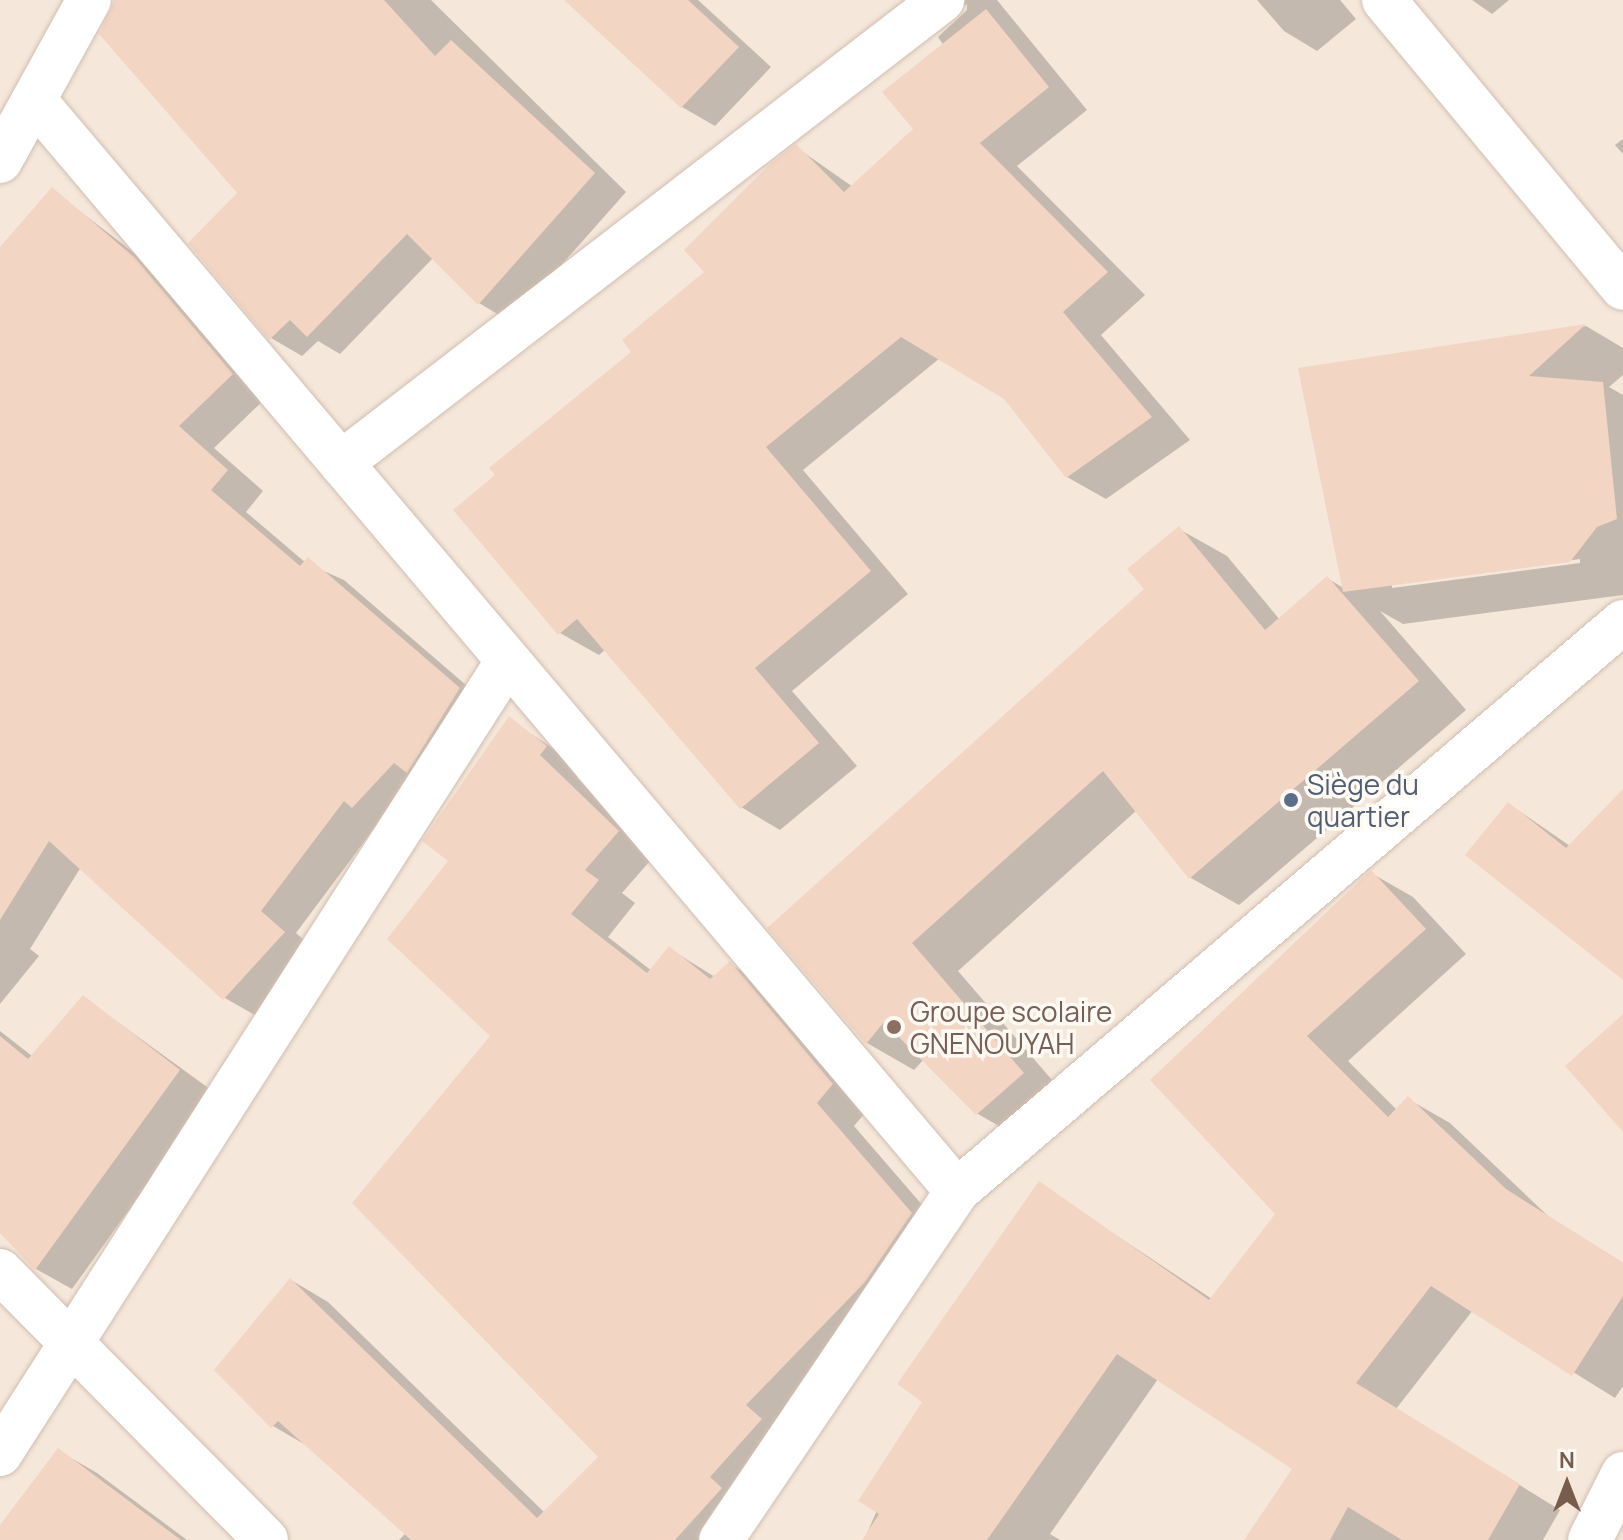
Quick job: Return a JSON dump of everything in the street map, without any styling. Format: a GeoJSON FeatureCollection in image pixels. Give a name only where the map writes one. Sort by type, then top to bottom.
{"type":"FeatureCollection","features":[{"type":"Feature","properties":{"kind":"street"},"geometry":{"type":"LineString","coordinates":[[0,161],[89,0]]}},
{"type":"Feature","properties":{"kind":"street"},"geometry":{"type":"LineString","coordinates":[[341,463],[942,0]]}},
{"type":"Feature","properties":{"kind":"street"},"geometry":{"type":"LineString","coordinates":[[1384,0],[1623,288]]}},
{"type":"Feature","properties":{"kind":"street"},"geometry":{"type":"LineString","coordinates":[[34,100],[957,1191]]}},
{"type":"Feature","properties":{"kind":"street"},"geometry":{"type":"LineString","coordinates":[[721,1540],[957,1191],[1623,622]]}},
{"type":"Feature","properties":{"kind":"street"},"geometry":{"type":"LineString","coordinates":[[0,1454],[73,1346],[507,662]]}},
{"type":"Feature","properties":{"kind":"street"},"geometry":{"type":"LineString","coordinates":[[0,1271],[266,1540]]}},
{"type":"Feature","properties":{"kind":"street"},"geometry":{"type":"LineString","coordinates":[[1590,1540],[1623,1474]]}},
{"type":"Feature","properties":{"kind":"shaded area"},"geometry":{"type":"Polygon","coordinates":[[[0,0],[1623,0],[1623,1540],[0,1540],[0,0]]]}},
{"type":"Feature","properties":{"kind":"building"},"geometry":{"type":"Polygon","coordinates":[[[115,0],[384,0],[435,56],[451,40],[595,173],[478,305],[407,234],[307,337],[290,320],[269,340],[188,243],[237,193],[99,34],[115,0]]]}},
{"type":"Feature","properties":{"kind":"building"},"geometry":{"type":"Polygon","coordinates":[[[564,0],[688,0],[739,47],[681,108],[564,0]]]}},
{"type":"Feature","properties":{"kind":"building"},"geometry":{"type":"Polygon","coordinates":[[[986,9],[1049,87],[980,143],[1108,272],[1063,312],[1152,417],[1066,478],[1004,399],[901,337],[766,447],[871,571],[755,668],[819,743],[740,809],[577,619],[558,635],[453,510],[495,475],[489,468],[631,352],[622,340],[704,272],[684,250],[770,164],[796,144],[844,192],[913,129],[882,92],[986,9]]]}},
{"type":"Feature","properties":{"kind":"building"},"geometry":{"type":"Polygon","coordinates":[[[52,187],[135,258],[233,374],[179,426],[228,470],[211,490],[300,566],[308,557],[460,688],[407,773],[394,763],[352,808],[344,801],[261,911],[285,932],[223,1000],[49,841],[0,920],[0,247],[52,187]]]}},
{"type":"Feature","properties":{"kind":"building"},"geometry":{"type":"Polygon","coordinates":[[[1586,324],[1529,376],[1603,382],[1617,519],[1597,527],[1570,562],[1343,592],[1298,368],[1586,324]]]}},
{"type":"Feature","properties":{"kind":"building"},"geometry":{"type":"Polygon","coordinates":[[[1179,526],[1265,630],[1327,576],[1419,681],[1189,879],[1103,771],[912,943],[1024,1073],[976,1115],[884,1022],[866,1044],[767,928],[1144,589],[1127,569],[1179,526]]]}},
{"type":"Feature","properties":{"kind":"building"},"geometry":{"type":"Polygon","coordinates":[[[509,716],[547,746],[540,755],[619,831],[585,870],[599,880],[571,914],[647,973],[669,946],[710,979],[730,961],[833,1084],[817,1103],[912,1213],[865,1282],[746,1405],[762,1419],[710,1477],[722,1488],[675,1540],[411,1540],[278,1421],[271,1428],[214,1370],[290,1278],[537,1518],[598,1457],[352,1203],[490,1036],[387,939],[448,861],[422,841],[509,716]]]}},
{"type":"Feature","properties":{"kind":"building"},"geometry":{"type":"Polygon","coordinates":[[[1623,789],[1623,980],[1465,855],[1508,802],[1566,848],[1623,789]]]}},
{"type":"Feature","properties":{"kind":"building"},"geometry":{"type":"Polygon","coordinates":[[[1371,870],[1426,929],[1307,1036],[1388,1117],[1408,1096],[1506,1189],[1623,1263],[1623,1296],[1572,1376],[1431,1286],[1356,1383],[1520,1484],[1488,1540],[1402,1540],[1348,1507],[1330,1540],[1244,1540],[1292,1469],[1117,1354],[987,1540],[862,1540],[879,1514],[858,1501],[922,1402],[897,1384],[1039,1181],[1209,1300],[1275,1214],[1150,1080],[1371,870]]]}},
{"type":"Feature","properties":{"kind":"building"},"geometry":{"type":"Polygon","coordinates":[[[83,995],[180,1070],[35,1270],[0,1233],[0,1036],[28,1059],[83,995]]]}},
{"type":"Feature","properties":{"kind":"building"},"geometry":{"type":"Polygon","coordinates":[[[1623,1014],[1623,1132],[1565,1066],[1623,1014]]]}},
{"type":"Feature","properties":{"kind":"building"},"geometry":{"type":"Polygon","coordinates":[[[58,1448],[181,1540],[0,1540],[0,1525],[58,1448]]]}},
{"type":"Feature","properties":{"kind":"place","name":"Siège du quartier"},"geometry":{"type":"Point","coordinates":[1291,800]}},
{"type":"Feature","properties":{"kind":"place","name":"Groupe scolaire GNENOUYAH"},"geometry":{"type":"Point","coordinates":[894,1027]}}]}
